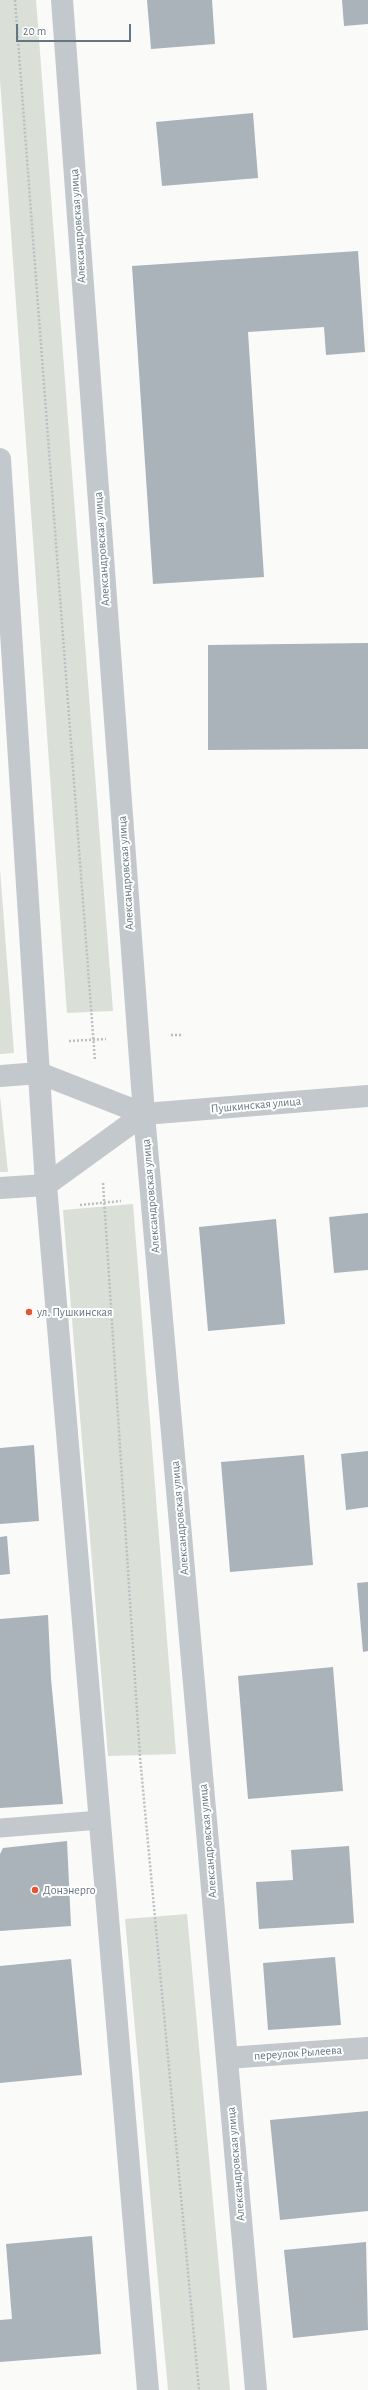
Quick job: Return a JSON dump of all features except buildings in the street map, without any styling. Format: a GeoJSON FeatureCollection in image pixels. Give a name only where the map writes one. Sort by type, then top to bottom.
{"type":"FeatureCollection","features":[{"type":"Feature","properties":{"kind":"street","name":"Александровская улица"},"geometry":{"type":"LineString","coordinates":[[62,0],[144,1114],[256,2390]]}},
{"type":"Feature","properties":{"kind":"street"},"geometry":{"type":"LineString","coordinates":[[0,459],[46,1184],[148,2390]]}},
{"type":"Feature","properties":{"kind":"street","name":"Пушкинская улица"},"geometry":{"type":"LineString","coordinates":[[0,1076],[39,1072],[144,1114],[368,1096]]}},
{"type":"Feature","properties":{"kind":"street"},"geometry":{"type":"LineString","coordinates":[[0,1188],[46,1184],[144,1114]]}},
{"type":"Feature","properties":{"kind":"street","name":"переулок Рылеева"},"geometry":{"type":"LineString","coordinates":[[227,2058],[368,2048]]}},
{"type":"Feature","properties":{"kind":"lane"},"geometry":{"type":"LineString","coordinates":[[0,1828],[100,1820]]}},
{"type":"Feature","properties":{"kind":"path"},"geometry":{"type":"LineString","coordinates":[[15,0],[98,1096]]}},
{"type":"Feature","properties":{"kind":"path"},"geometry":{"type":"LineString","coordinates":[[38,1042],[182,1035]]}},
{"type":"Feature","properties":{"kind":"path"},"geometry":{"type":"LineString","coordinates":[[101,1144],[140,1757],[199,2390]]}},
{"type":"Feature","properties":{"kind":"shaded area"},"geometry":{"type":"Polygon","coordinates":[[[0,0],[36,0],[113,1011],[67,1013],[0,80],[0,0]]]}},
{"type":"Feature","properties":{"kind":"shaded area"},"geometry":{"type":"Polygon","coordinates":[[[0,869],[14,1053],[0,1054],[0,869]]]}},
{"type":"Feature","properties":{"kind":"shaded area"},"geometry":{"type":"Polygon","coordinates":[[[0,1096],[8,1172],[0,1172],[0,1096]]]}},
{"type":"Feature","properties":{"kind":"shaded area"},"geometry":{"type":"Polygon","coordinates":[[[133,1204],[176,1754],[108,1756],[63,1210],[133,1204]]]}},
{"type":"Feature","properties":{"kind":"shaded area"},"geometry":{"type":"Polygon","coordinates":[[[187,1914],[230,2390],[168,2390],[125,1919],[187,1914]]]}},
{"type":"Feature","properties":{"kind":"place","name":"ул. Пушкинская"},"geometry":{"type":"Point","coordinates":[29,1312]}},
{"type":"Feature","properties":{"kind":"place","name":"Донэнерго"},"geometry":{"type":"Point","coordinates":[35,1890]}}]}
